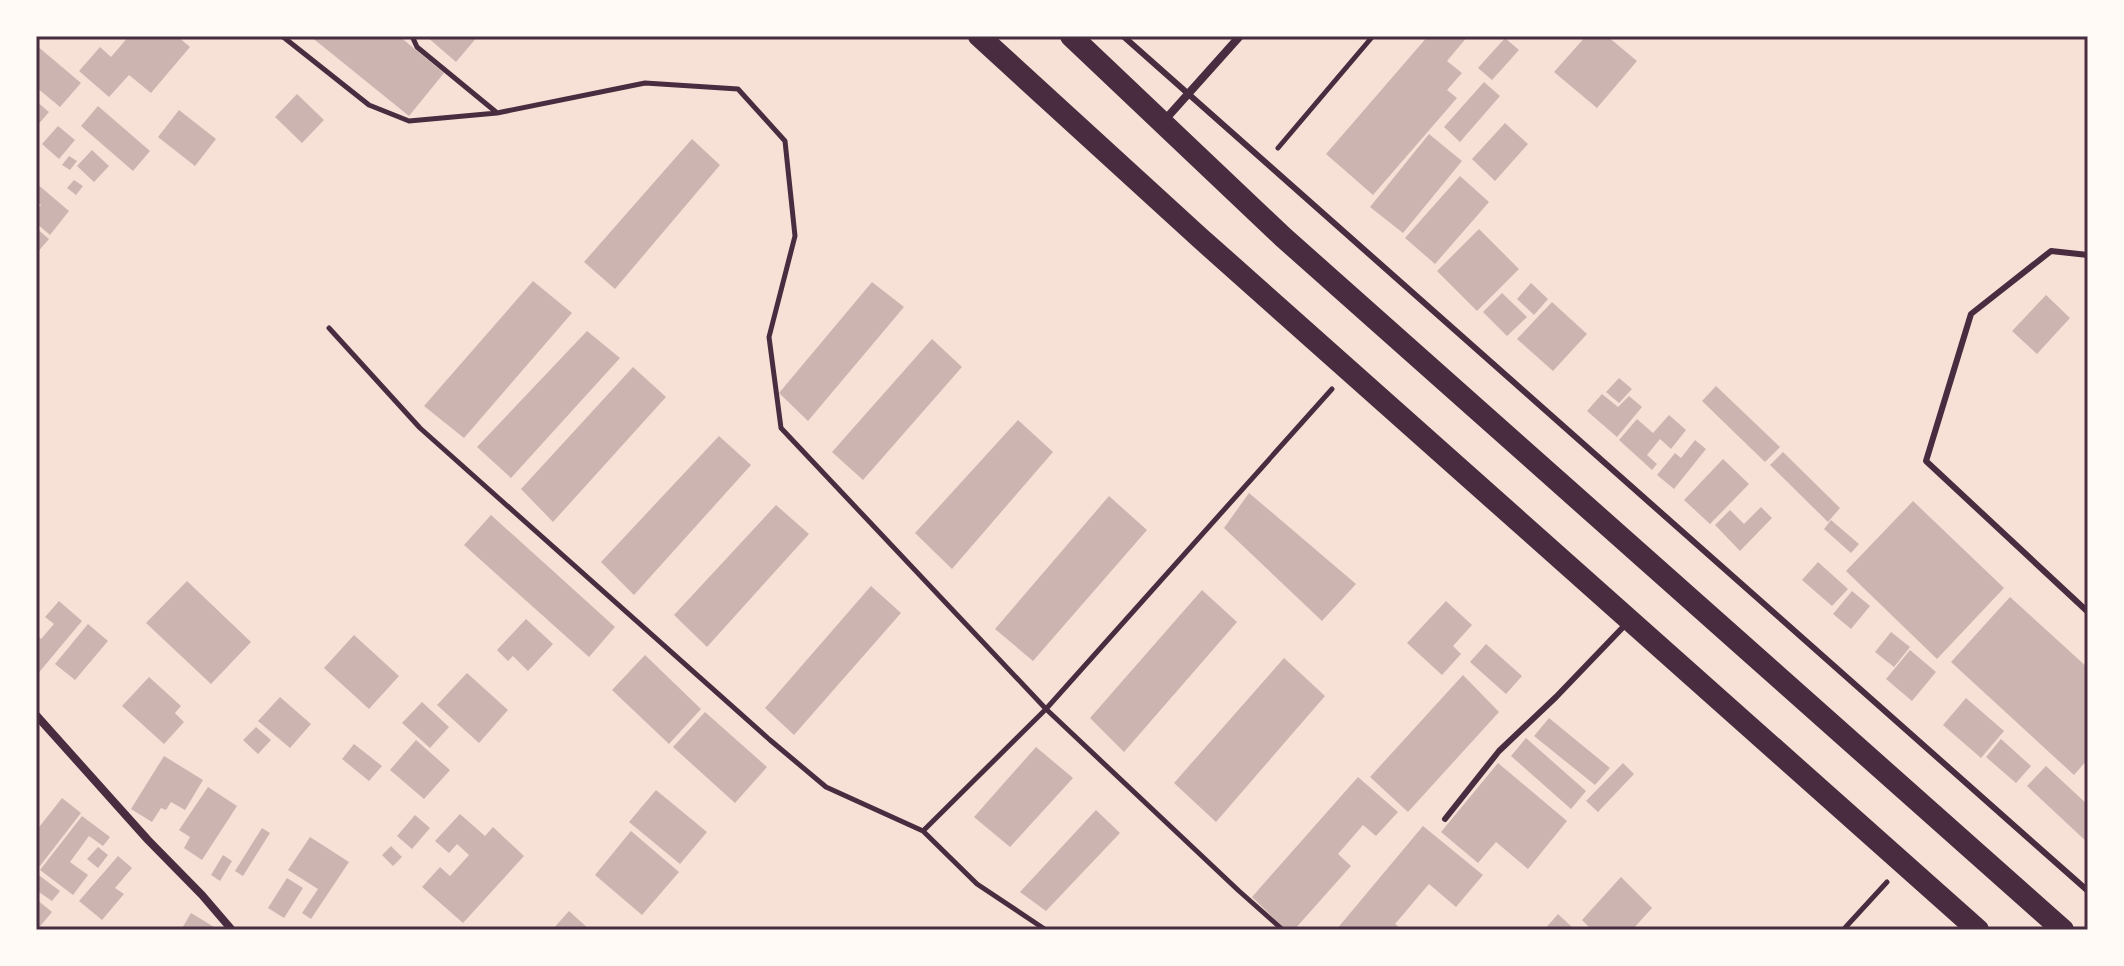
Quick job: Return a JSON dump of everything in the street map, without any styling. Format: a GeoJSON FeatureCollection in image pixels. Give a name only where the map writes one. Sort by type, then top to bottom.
{"type":"FeatureCollection","features":[{"type":"Feature","properties":{"kind":"highway"},"geometry":{"type":"LineString","coordinates":[[979,36],[1349,371],[1978,930]]}},
{"type":"Feature","properties":{"kind":"highway"},"geometry":{"type":"LineString","coordinates":[[1071,36],[1294,247],[2063,930]]}},
{"type":"Feature","properties":{"kind":"street"},"geometry":{"type":"LineString","coordinates":[[1163,123],[1240,36]]}},
{"type":"Feature","properties":{"kind":"street"},"geometry":{"type":"LineString","coordinates":[[36,715],[232,930]]}},
{"type":"Feature","properties":{"kind":"lane"},"geometry":{"type":"LineString","coordinates":[[1123,36],[2088,891]]}},
{"type":"Feature","properties":{"kind":"lane"},"geometry":{"type":"LineString","coordinates":[[2088,255],[2051,251],[1971,314],[1926,461],[2088,612]]}},
{"type":"Feature","properties":{"kind":"lane"},"geometry":{"type":"LineString","coordinates":[[1445,819],[1499,751],[1630,620]]}},
{"type":"Feature","properties":{"kind":"path"},"geometry":{"type":"LineString","coordinates":[[282,36],[369,105],[409,121],[497,113],[645,83],[738,89],[785,141],[795,236],[769,337],[781,428],[1046,709],[1283,930]]}},
{"type":"Feature","properties":{"kind":"path"},"geometry":{"type":"LineString","coordinates":[[412,36],[417,47],[497,113]]}},
{"type":"Feature","properties":{"kind":"path"},"geometry":{"type":"LineString","coordinates":[[1266,162],[1373,36]]}},
{"type":"Feature","properties":{"kind":"path"},"geometry":{"type":"LineString","coordinates":[[329,328],[420,428],[770,740],[826,787],[923,831],[977,884],[1046,930]]}},
{"type":"Feature","properties":{"kind":"path"},"geometry":{"type":"LineString","coordinates":[[923,831],[1046,709],[1349,371]]}},
{"type":"Feature","properties":{"kind":"path"},"geometry":{"type":"LineString","coordinates":[[1843,930],[1903,864]]}},
{"type":"Feature","properties":{"kind":"building"},"geometry":{"type":"Polygon","coordinates":[[[129,36],[177,36],[190,47],[151,93],[129,75],[109,97],[79,71],[100,47],[111,57],[129,36]]]}},
{"type":"Feature","properties":{"kind":"building"},"geometry":{"type":"Polygon","coordinates":[[[310,36],[399,36],[444,73],[409,116],[310,36]]]}},
{"type":"Feature","properties":{"kind":"building"},"geometry":{"type":"Polygon","coordinates":[[[426,36],[478,36],[456,62],[426,36]]]}},
{"type":"Feature","properties":{"kind":"building"},"geometry":{"type":"Polygon","coordinates":[[[1428,36],[1468,36],[1447,61],[1462,73],[1447,90],[1457,98],[1373,195],[1326,154],[1428,36]]]}},
{"type":"Feature","properties":{"kind":"building"},"geometry":{"type":"Polygon","coordinates":[[[1586,36],[1607,36],[1637,61],[1597,108],[1554,72],[1586,36]]]}},
{"type":"Feature","properties":{"kind":"building"},"geometry":{"type":"Polygon","coordinates":[[[1505,38],[1519,50],[1492,80],[1478,68],[1505,38]]]}},
{"type":"Feature","properties":{"kind":"building"},"geometry":{"type":"Polygon","coordinates":[[[36,45],[81,83],[60,107],[36,87],[36,45]]]}},
{"type":"Feature","properties":{"kind":"building"},"geometry":{"type":"Polygon","coordinates":[[[1484,82],[1500,96],[1460,142],[1444,127],[1484,82]]]}},
{"type":"Feature","properties":{"kind":"building"},"geometry":{"type":"Polygon","coordinates":[[[297,94],[324,120],[302,143],[275,117],[297,94]]]}},
{"type":"Feature","properties":{"kind":"building"},"geometry":{"type":"Polygon","coordinates":[[[36,101],[49,112],[36,127],[36,101]]]}},
{"type":"Feature","properties":{"kind":"building"},"geometry":{"type":"Polygon","coordinates":[[[98,106],[150,151],[133,171],[81,126],[98,106]]]}},
{"type":"Feature","properties":{"kind":"building"},"geometry":{"type":"Polygon","coordinates":[[[179,110],[216,139],[195,166],[158,137],[179,110]]]}},
{"type":"Feature","properties":{"kind":"building"},"geometry":{"type":"Polygon","coordinates":[[[1505,123],[1528,144],[1495,181],[1472,159],[1505,123]]]}},
{"type":"Feature","properties":{"kind":"building"},"geometry":{"type":"Polygon","coordinates":[[[58,126],[75,140],[59,159],[42,144],[58,126]]]}},
{"type":"Feature","properties":{"kind":"building"},"geometry":{"type":"Polygon","coordinates":[[[1429,134],[1462,161],[1403,233],[1370,207],[1429,134]]]}},
{"type":"Feature","properties":{"kind":"building"},"geometry":{"type":"Polygon","coordinates":[[[692,139],[720,165],[615,289],[584,262],[692,139]]]}},
{"type":"Feature","properties":{"kind":"building"},"geometry":{"type":"Polygon","coordinates":[[[92,150],[109,166],[94,182],[77,166],[92,150]]]}},
{"type":"Feature","properties":{"kind":"building"},"geometry":{"type":"Polygon","coordinates":[[[69,156],[77,161],[70,170],[62,165],[69,156]]]}},
{"type":"Feature","properties":{"kind":"building"},"geometry":{"type":"Polygon","coordinates":[[[1460,176],[1489,202],[1435,264],[1405,238],[1460,176]]]}},
{"type":"Feature","properties":{"kind":"building"},"geometry":{"type":"Polygon","coordinates":[[[74,180],[83,186],[76,195],[67,188],[74,180]]]}},
{"type":"Feature","properties":{"kind":"building"},"geometry":{"type":"Polygon","coordinates":[[[36,183],[69,211],[50,235],[36,223],[36,211],[41,205],[36,201],[36,183]]]}},
{"type":"Feature","properties":{"kind":"building"},"geometry":{"type":"Polygon","coordinates":[[[36,228],[49,239],[36,254],[36,228]]]}},
{"type":"Feature","properties":{"kind":"building"},"geometry":{"type":"Polygon","coordinates":[[[1479,229],[1519,269],[1477,311],[1437,271],[1479,229]]]}},
{"type":"Feature","properties":{"kind":"building"},"geometry":{"type":"Polygon","coordinates":[[[533,281],[572,313],[464,438],[424,406],[533,281]]]}},
{"type":"Feature","properties":{"kind":"building"},"geometry":{"type":"Polygon","coordinates":[[[872,282],[904,307],[808,421],[779,393],[872,282]]]}},
{"type":"Feature","properties":{"kind":"building"},"geometry":{"type":"Polygon","coordinates":[[[1531,283],[1548,299],[1534,315],[1517,299],[1531,283]]]}},
{"type":"Feature","properties":{"kind":"building"},"geometry":{"type":"Polygon","coordinates":[[[1502,293],[1527,317],[1507,336],[1483,312],[1502,293]]]}},
{"type":"Feature","properties":{"kind":"building"},"geometry":{"type":"Polygon","coordinates":[[[2046,295],[2070,318],[2037,354],[2012,331],[2046,295]]]}},
{"type":"Feature","properties":{"kind":"building"},"geometry":{"type":"Polygon","coordinates":[[[1552,302],[1587,334],[1553,371],[1517,339],[1552,302]]]}},
{"type":"Feature","properties":{"kind":"building"},"geometry":{"type":"Polygon","coordinates":[[[587,331],[620,358],[511,478],[477,447],[587,331]]]}},
{"type":"Feature","properties":{"kind":"building"},"geometry":{"type":"Polygon","coordinates":[[[932,339],[962,367],[863,480],[832,452],[932,339]]]}},
{"type":"Feature","properties":{"kind":"building"},"geometry":{"type":"Polygon","coordinates":[[[633,367],[666,397],[553,522],[521,489],[633,367]]]}},
{"type":"Feature","properties":{"kind":"building"},"geometry":{"type":"Polygon","coordinates":[[[1619,378],[1632,389],[1619,403],[1606,392],[1619,378]]]}},
{"type":"Feature","properties":{"kind":"building"},"geometry":{"type":"Polygon","coordinates":[[[1716,386],[1780,447],[1765,462],[1702,401],[1716,386]]]}},
{"type":"Feature","properties":{"kind":"building"},"geometry":{"type":"Polygon","coordinates":[[[1602,394],[1618,407],[1629,396],[1642,407],[1617,437],[1587,411],[1602,394]]]}},
{"type":"Feature","properties":{"kind":"building"},"geometry":{"type":"Polygon","coordinates":[[[1669,415],[1686,430],[1671,449],[1660,439],[1647,455],[1657,464],[1652,470],[1619,440],[1637,419],[1653,433],[1669,415]]]}},
{"type":"Feature","properties":{"kind":"building"},"geometry":{"type":"Polygon","coordinates":[[[1018,420],[1053,452],[952,569],[915,533],[1018,420]]]}},
{"type":"Feature","properties":{"kind":"building"},"geometry":{"type":"Polygon","coordinates":[[[719,436],[751,465],[634,595],[601,562],[719,436]]]}},
{"type":"Feature","properties":{"kind":"building"},"geometry":{"type":"Polygon","coordinates":[[[1695,440],[1706,449],[1674,489],[1657,475],[1675,453],[1681,458],[1695,440]]]}},
{"type":"Feature","properties":{"kind":"building"},"geometry":{"type":"Polygon","coordinates":[[[1783,452],[1840,508],[1828,522],[1770,465],[1783,452]]]}},
{"type":"Feature","properties":{"kind":"building"},"geometry":{"type":"Polygon","coordinates":[[[1723,459],[1749,484],[1710,524],[1684,500],[1723,459]]]}},
{"type":"Feature","properties":{"kind":"building"},"geometry":{"type":"Polygon","coordinates":[[[1249,493],[1356,584],[1322,621],[1224,528],[1249,493]]]}},
{"type":"Feature","properties":{"kind":"building"},"geometry":{"type":"Polygon","coordinates":[[[1109,496],[1147,530],[1033,661],[995,629],[1109,496]]]}},
{"type":"Feature","properties":{"kind":"building"},"geometry":{"type":"Polygon","coordinates":[[[1913,501],[2004,588],[1937,659],[1846,571],[1913,501]]]}},
{"type":"Feature","properties":{"kind":"building"},"geometry":{"type":"Polygon","coordinates":[[[776,505],[809,534],[707,647],[674,615],[776,505]]]}},
{"type":"Feature","properties":{"kind":"building"},"geometry":{"type":"Polygon","coordinates":[[[1761,507],[1772,518],[1740,551],[1715,525],[1730,510],[1744,524],[1761,507]]]}},
{"type":"Feature","properties":{"kind":"building"},"geometry":{"type":"Polygon","coordinates":[[[491,515],[615,627],[589,657],[464,545],[491,515]]]}},
{"type":"Feature","properties":{"kind":"building"},"geometry":{"type":"Polygon","coordinates":[[[1831,520],[1859,544],[1851,553],[1824,529],[1831,520]]]}},
{"type":"Feature","properties":{"kind":"building"},"geometry":{"type":"Polygon","coordinates":[[[1818,562],[1848,589],[1832,606],[1802,580],[1818,562]]]}},
{"type":"Feature","properties":{"kind":"building"},"geometry":{"type":"Polygon","coordinates":[[[187,581],[251,642],[211,684],[146,623],[187,581]]]}},
{"type":"Feature","properties":{"kind":"building"},"geometry":{"type":"Polygon","coordinates":[[[871,586],[901,613],[794,735],[765,708],[871,586]]]}},
{"type":"Feature","properties":{"kind":"building"},"geometry":{"type":"Polygon","coordinates":[[[1202,590],[1237,622],[1124,752],[1090,718],[1202,590]]]}},
{"type":"Feature","properties":{"kind":"building"},"geometry":{"type":"Polygon","coordinates":[[[1852,591],[1870,606],[1851,629],[1833,614],[1852,591]]]}},
{"type":"Feature","properties":{"kind":"building"},"geometry":{"type":"Polygon","coordinates":[[[2010,597],[2088,668],[2088,759],[2074,775],[1951,662],[2010,597]]]}},
{"type":"Feature","properties":{"kind":"building"},"geometry":{"type":"Polygon","coordinates":[[[59,601],[82,621],[36,676],[36,634],[41,639],[54,624],[45,617],[59,601]]]}},
{"type":"Feature","properties":{"kind":"building"},"geometry":{"type":"Polygon","coordinates":[[[1446,601],[1472,625],[1453,646],[1461,654],[1442,675],[1407,643],[1446,601]]]}},
{"type":"Feature","properties":{"kind":"building"},"geometry":{"type":"Polygon","coordinates":[[[526,619],[553,644],[528,671],[513,656],[508,661],[497,650],[526,619]]]}},
{"type":"Feature","properties":{"kind":"building"},"geometry":{"type":"Polygon","coordinates":[[[88,624],[108,641],[75,680],[55,664],[88,624]]]}},
{"type":"Feature","properties":{"kind":"building"},"geometry":{"type":"Polygon","coordinates":[[[1891,632],[1910,647],[1894,667],[1875,652],[1891,632]]]}},
{"type":"Feature","properties":{"kind":"building"},"geometry":{"type":"Polygon","coordinates":[[[354,635],[399,676],[369,709],[324,668],[354,635]]]}},
{"type":"Feature","properties":{"kind":"building"},"geometry":{"type":"Polygon","coordinates":[[[1486,644],[1522,676],[1506,694],[1470,662],[1486,644]]]}},
{"type":"Feature","properties":{"kind":"building"},"geometry":{"type":"Polygon","coordinates":[[[1910,650],[1936,672],[1912,701],[1886,679],[1910,650]]]}},
{"type":"Feature","properties":{"kind":"building"},"geometry":{"type":"Polygon","coordinates":[[[645,655],[701,709],[669,744],[612,690],[645,655]]]}},
{"type":"Feature","properties":{"kind":"building"},"geometry":{"type":"Polygon","coordinates":[[[1284,658],[1325,696],[1216,822],[1174,783],[1284,658]]]}},
{"type":"Feature","properties":{"kind":"building"},"geometry":{"type":"Polygon","coordinates":[[[467,673],[508,710],[479,743],[437,705],[467,673]]]}},
{"type":"Feature","properties":{"kind":"building"},"geometry":{"type":"Polygon","coordinates":[[[1463,675],[1499,712],[1408,812],[1370,777],[1463,675]]]}},
{"type":"Feature","properties":{"kind":"building"},"geometry":{"type":"Polygon","coordinates":[[[149,677],[181,706],[175,713],[184,722],[164,744],[122,706],[149,677]]]}},
{"type":"Feature","properties":{"kind":"building"},"geometry":{"type":"Polygon","coordinates":[[[280,697],[311,724],[290,748],[258,721],[280,697]]]}},
{"type":"Feature","properties":{"kind":"building"},"geometry":{"type":"Polygon","coordinates":[[[1966,698],[2004,731],[1981,758],[1943,725],[1966,698]]]}},
{"type":"Feature","properties":{"kind":"building"},"geometry":{"type":"Polygon","coordinates":[[[422,702],[449,727],[430,748],[402,723],[422,702]]]}},
{"type":"Feature","properties":{"kind":"building"},"geometry":{"type":"Polygon","coordinates":[[[705,712],[767,767],[735,803],[673,747],[705,712]]]}},
{"type":"Feature","properties":{"kind":"building"},"geometry":{"type":"Polygon","coordinates":[[[1549,718],[1610,768],[1595,785],[1534,736],[1549,718]]]}},
{"type":"Feature","properties":{"kind":"building"},"geometry":{"type":"Polygon","coordinates":[[[256,727],[271,740],[258,754],[243,740],[256,727]]]}},
{"type":"Feature","properties":{"kind":"building"},"geometry":{"type":"Polygon","coordinates":[[[1526,738],[1586,791],[1571,809],[1511,756],[1526,738]]]}},
{"type":"Feature","properties":{"kind":"building"},"geometry":{"type":"Polygon","coordinates":[[[2001,739],[2031,766],[2016,783],[1986,757],[2001,739]]]}},
{"type":"Feature","properties":{"kind":"building"},"geometry":{"type":"Polygon","coordinates":[[[416,740],[450,770],[424,799],[390,770],[416,740]]]}},
{"type":"Feature","properties":{"kind":"building"},"geometry":{"type":"Polygon","coordinates":[[[354,744],[382,766],[369,781],[342,759],[354,744]]]}},
{"type":"Feature","properties":{"kind":"building"},"geometry":{"type":"Polygon","coordinates":[[[1036,747],[1073,778],[1010,847],[974,817],[1036,747]]]}},
{"type":"Feature","properties":{"kind":"building"},"geometry":{"type":"Polygon","coordinates":[[[164,756],[203,780],[185,810],[171,802],[166,810],[161,808],[152,822],[131,809],[164,756]]]}},
{"type":"Feature","properties":{"kind":"building"},"geometry":{"type":"Polygon","coordinates":[[[1498,763],[1567,821],[1528,869],[1496,842],[1478,863],[1441,832],[1498,763]]]}},
{"type":"Feature","properties":{"kind":"building"},"geometry":{"type":"Polygon","coordinates":[[[1623,763],[1634,774],[1598,812],[1586,801],[1623,763]]]}},
{"type":"Feature","properties":{"kind":"building"},"geometry":{"type":"Polygon","coordinates":[[[2046,766],[2088,805],[2088,843],[2027,786],[2046,766]]]}},
{"type":"Feature","properties":{"kind":"building"},"geometry":{"type":"Polygon","coordinates":[[[1358,777],[1398,812],[1376,836],[1363,825],[1338,854],[1351,866],[1294,930],[1286,930],[1252,897],[1358,777]]]}},
{"type":"Feature","properties":{"kind":"building"},"geometry":{"type":"Polygon","coordinates":[[[208,787],[237,806],[202,860],[184,848],[190,837],[179,830],[208,787]]]}},
{"type":"Feature","properties":{"kind":"building"},"geometry":{"type":"Polygon","coordinates":[[[656,790],[707,832],[680,864],[629,822],[656,790]]]}},
{"type":"Feature","properties":{"kind":"building"},"geometry":{"type":"Polygon","coordinates":[[[62,798],[81,813],[40,866],[36,863],[36,831],[62,798]]]}},
{"type":"Feature","properties":{"kind":"building"},"geometry":{"type":"Polygon","coordinates":[[[1096,810],[1120,833],[1046,911],[1020,892],[1096,810]]]}},
{"type":"Feature","properties":{"kind":"building"},"geometry":{"type":"Polygon","coordinates":[[[460,814],[485,836],[493,827],[524,856],[463,923],[422,887],[440,867],[450,876],[469,855],[457,844],[449,853],[435,841],[460,814]]]}},
{"type":"Feature","properties":{"kind":"building"},"geometry":{"type":"Polygon","coordinates":[[[415,815],[430,828],[412,849],[397,836],[415,815]]]}},
{"type":"Feature","properties":{"kind":"building"},"geometry":{"type":"Polygon","coordinates":[[[82,816],[110,837],[103,846],[89,836],[70,862],[88,875],[73,895],[40,870],[82,816]]]}},
{"type":"Feature","properties":{"kind":"building"},"geometry":{"type":"Polygon","coordinates":[[[1423,826],[1483,875],[1456,907],[1429,884],[1395,924],[1403,930],[1336,930],[1423,826]]]}},
{"type":"Feature","properties":{"kind":"building"},"geometry":{"type":"Polygon","coordinates":[[[262,828],[270,833],[243,876],[235,871],[262,828]]]}},
{"type":"Feature","properties":{"kind":"building"},"geometry":{"type":"Polygon","coordinates":[[[631,831],[679,872],[642,915],[595,875],[631,831]]]}},
{"type":"Feature","properties":{"kind":"building"},"geometry":{"type":"Polygon","coordinates":[[[310,837],[349,862],[311,919],[302,913],[318,889],[288,870],[310,837]]]}},
{"type":"Feature","properties":{"kind":"building"},"geometry":{"type":"Polygon","coordinates":[[[391,846],[402,857],[393,866],[382,855],[391,846]]]}},
{"type":"Feature","properties":{"kind":"building"},"geometry":{"type":"Polygon","coordinates":[[[98,847],[108,855],[98,868],[87,859],[98,847]]]}},
{"type":"Feature","properties":{"kind":"building"},"geometry":{"type":"Polygon","coordinates":[[[223,855],[232,861],[220,881],[211,875],[223,855]]]}},
{"type":"Feature","properties":{"kind":"building"},"geometry":{"type":"Polygon","coordinates":[[[118,856],[132,868],[115,888],[124,894],[102,920],[79,901],[118,856]]]}},
{"type":"Feature","properties":{"kind":"building"},"geometry":{"type":"Polygon","coordinates":[[[36,873],[60,891],[52,901],[36,890],[36,873]]]}},
{"type":"Feature","properties":{"kind":"building"},"geometry":{"type":"Polygon","coordinates":[[[1621,877],[1652,908],[1632,930],[1592,930],[1582,920],[1621,877]]]}},
{"type":"Feature","properties":{"kind":"building"},"geometry":{"type":"Polygon","coordinates":[[[287,878],[303,888],[284,918],[268,908],[287,878]]]}},
{"type":"Feature","properties":{"kind":"building"},"geometry":{"type":"Polygon","coordinates":[[[36,899],[52,912],[37,930],[36,930],[36,899]]]}},
{"type":"Feature","properties":{"kind":"building"},"geometry":{"type":"Polygon","coordinates":[[[569,911],[590,930],[552,930],[569,911]]]}},
{"type":"Feature","properties":{"kind":"building"},"geometry":{"type":"Polygon","coordinates":[[[191,913],[219,930],[181,930],[191,913]]]}},
{"type":"Feature","properties":{"kind":"building"},"geometry":{"type":"Polygon","coordinates":[[[1558,914],[1575,930],[1544,930],[1558,914]]]}}]}
